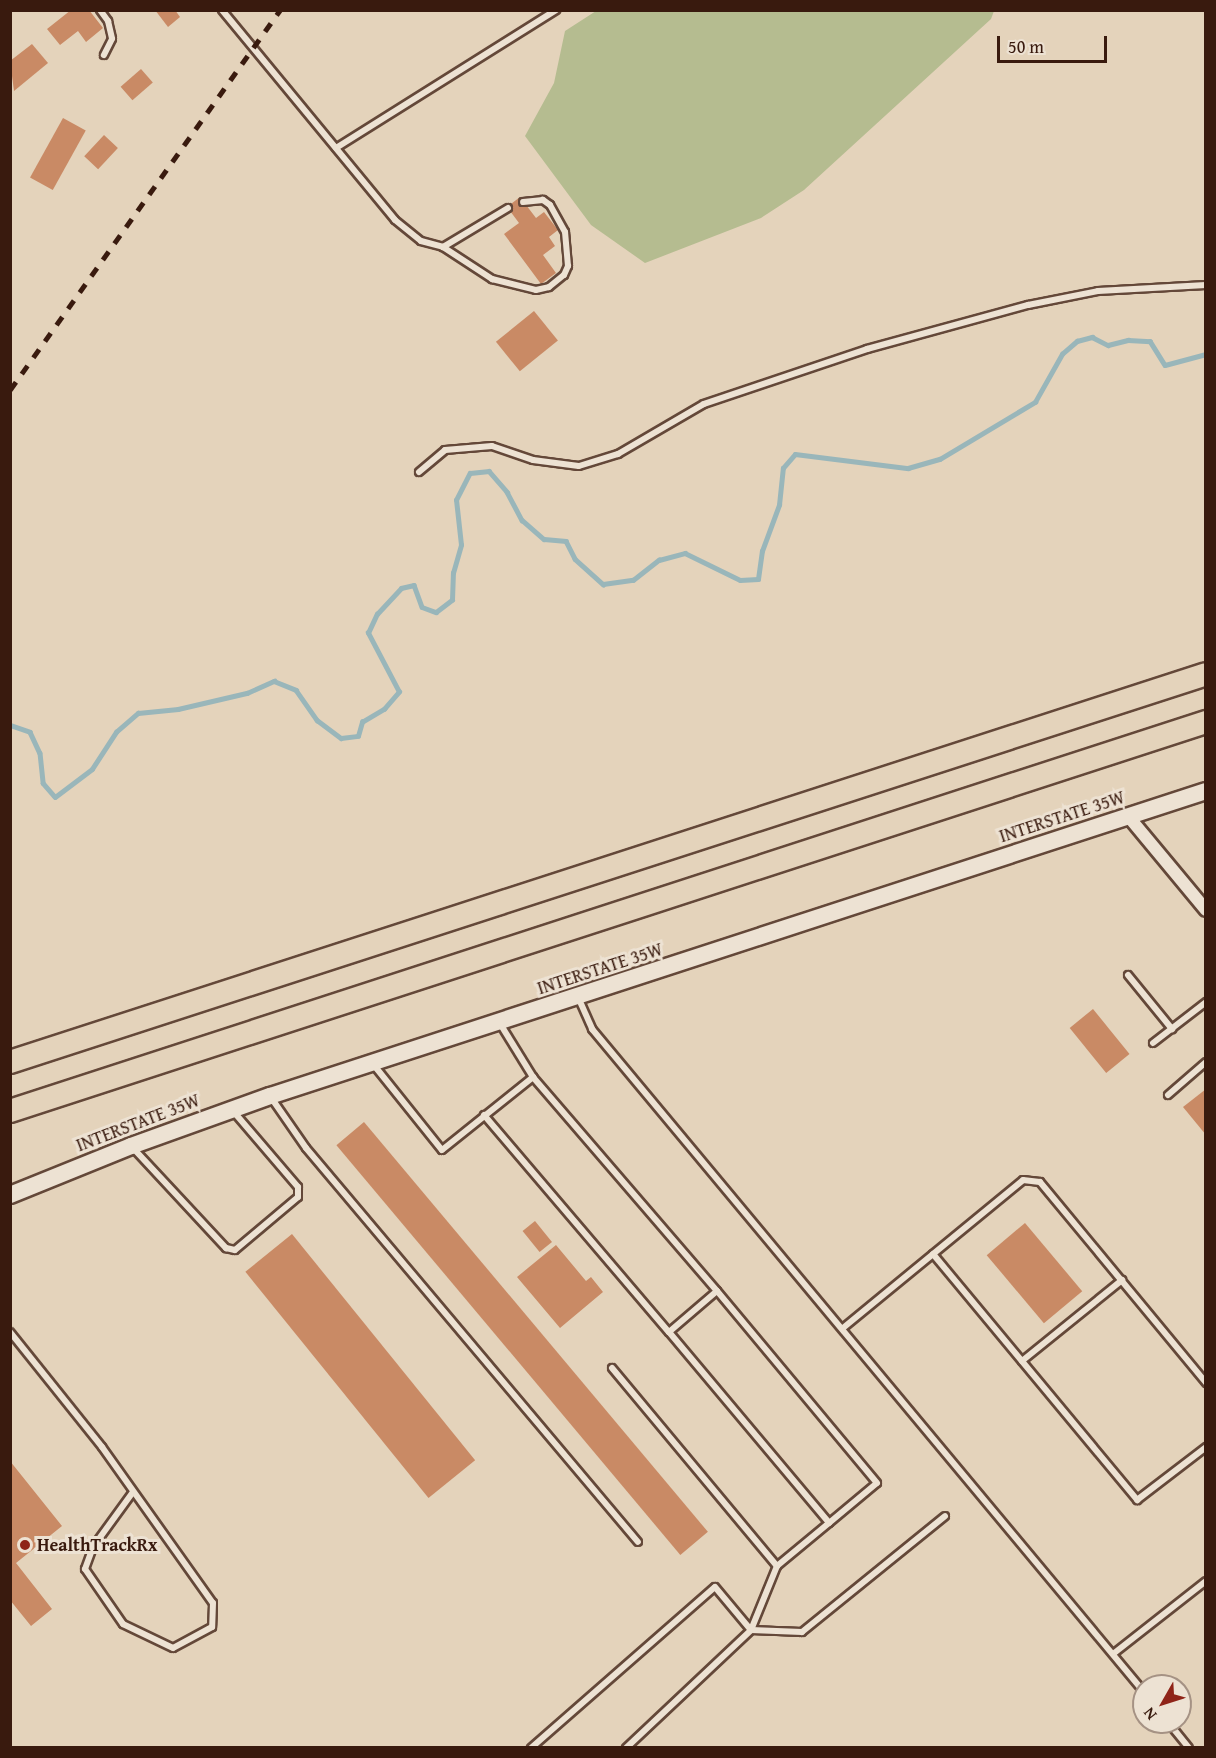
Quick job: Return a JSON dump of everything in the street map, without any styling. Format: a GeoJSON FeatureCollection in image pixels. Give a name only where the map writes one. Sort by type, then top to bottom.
{"type":"FeatureCollection","features":[{"type":"Feature","properties":{"kind":"highway"},"geometry":{"type":"LineString","coordinates":[[10,1062],[1206,674]]}},
{"type":"Feature","properties":{"kind":"highway"},"geometry":{"type":"LineString","coordinates":[[10,1111],[1206,722]]}},
{"type":"Feature","properties":{"kind":"street","name":"INTERSTATE 35W"},"geometry":{"type":"LineString","coordinates":[[10,1195],[231,1109],[1206,791]]}},
{"type":"Feature","properties":{"kind":"street"},"geometry":{"type":"LineString","coordinates":[[1128,816],[1206,910]]}},
{"type":"Feature","properties":{"kind":"lane"},"geometry":{"type":"LineString","coordinates":[[100,10],[108,21],[112,39],[104,55]]}},
{"type":"Feature","properties":{"kind":"lane"},"geometry":{"type":"LineString","coordinates":[[222,10],[395,220],[422,241],[443,247],[492,279],[536,290],[549,286],[564,275],[568,266],[565,232],[550,204],[543,200],[523,201]]}},
{"type":"Feature","properties":{"kind":"lane"},"geometry":{"type":"LineString","coordinates":[[336,148],[556,10]]}},
{"type":"Feature","properties":{"kind":"lane"},"geometry":{"type":"LineString","coordinates":[[443,247],[508,208]]}},
{"type":"Feature","properties":{"kind":"lane"},"geometry":{"type":"LineString","coordinates":[[419,472],[445,450],[492,446],[533,460],[579,466],[618,454],[704,404],[867,349],[1028,305],[1098,291],[1206,285]]}},
{"type":"Feature","properties":{"kind":"lane"},"geometry":{"type":"LineString","coordinates":[[1128,975],[1172,1029]]}},
{"type":"Feature","properties":{"kind":"lane"},"geometry":{"type":"LineString","coordinates":[[578,997],[592,1029],[1132,1677]]}},
{"type":"Feature","properties":{"kind":"lane"},"geometry":{"type":"LineString","coordinates":[[1153,1043],[1206,1002]]}},
{"type":"Feature","properties":{"kind":"lane"},"geometry":{"type":"LineString","coordinates":[[499,1022],[533,1077],[717,1291],[877,1483],[777,1566],[751,1630],[626,1748]]}},
{"type":"Feature","properties":{"kind":"lane"},"geometry":{"type":"LineString","coordinates":[[372,1062],[442,1150],[533,1077]]}},
{"type":"Feature","properties":{"kind":"lane"},"geometry":{"type":"LineString","coordinates":[[1168,1095],[1206,1062]]}},
{"type":"Feature","properties":{"kind":"lane"},"geometry":{"type":"LineString","coordinates":[[270,1096],[306,1148],[638,1542]]}},
{"type":"Feature","properties":{"kind":"lane"},"geometry":{"type":"LineString","coordinates":[[131,1146],[226,1248],[235,1250],[298,1197],[298,1187],[231,1109]]}},
{"type":"Feature","properties":{"kind":"lane"},"geometry":{"type":"LineString","coordinates":[[484,1115],[829,1523]]}},
{"type":"Feature","properties":{"kind":"lane"},"geometry":{"type":"LineString","coordinates":[[843,1328],[1023,1180],[1040,1182],[1206,1383]]}},
{"type":"Feature","properties":{"kind":"lane"},"geometry":{"type":"LineString","coordinates":[[933,1254],[1137,1500],[1206,1447]]}},
{"type":"Feature","properties":{"kind":"lane"},"geometry":{"type":"LineString","coordinates":[[1022,1361],[1122,1280]]}},
{"type":"Feature","properties":{"kind":"lane"},"geometry":{"type":"LineString","coordinates":[[669,1332],[717,1291]]}},
{"type":"Feature","properties":{"kind":"lane"},"geometry":{"type":"LineString","coordinates":[[10,1332],[133,1492],[213,1603],[212,1627],[173,1648],[123,1624],[85,1569],[93,1546],[133,1492]]}},
{"type":"Feature","properties":{"kind":"lane"},"geometry":{"type":"LineString","coordinates":[[612,1368],[777,1566]]}},
{"type":"Feature","properties":{"kind":"lane"},"geometry":{"type":"LineString","coordinates":[[531,1748],[715,1587],[751,1630],[802,1632],[945,1516]]}},
{"type":"Feature","properties":{"kind":"lane"},"geometry":{"type":"LineString","coordinates":[[1113,1654],[1206,1581]]}},
{"type":"Feature","properties":{"kind":"lane"},"geometry":{"type":"LineString","coordinates":[[1178,1734],[1189,1748]]}},
{"type":"Feature","properties":{"kind":"green space"},"geometry":{"type":"Polygon","coordinates":[[[596,11],[994,11],[991,19],[804,190],[761,218],[645,263],[591,225],[525,136],[554,83],[565,31],[596,11]]]}},
{"type":"Feature","properties":{"kind":"building"},"geometry":{"type":"Polygon","coordinates":[[[71,10],[89,10],[103,28],[86,42],[78,31],[60,45],[47,29],[71,10]]]}},
{"type":"Feature","properties":{"kind":"building"},"geometry":{"type":"Polygon","coordinates":[[[155,10],[175,10],[180,17],[168,27],[155,10]]]}},
{"type":"Feature","properties":{"kind":"building"},"geometry":{"type":"Polygon","coordinates":[[[32,44],[48,63],[14,91],[10,61],[32,44]]]}},
{"type":"Feature","properties":{"kind":"building"},"geometry":{"type":"Polygon","coordinates":[[[141,69],[153,83],[132,100],[121,87],[141,69]]]}},
{"type":"Feature","properties":{"kind":"building"},"geometry":{"type":"Polygon","coordinates":[[[63,118],[86,131],[53,190],[30,177],[63,118]]]}},
{"type":"Feature","properties":{"kind":"building"},"geometry":{"type":"Polygon","coordinates":[[[104,135],[118,148],[98,169],[84,156],[104,135]]]}},
{"type":"Feature","properties":{"kind":"building"},"geometry":{"type":"Polygon","coordinates":[[[520,197],[536,218],[544,212],[558,230],[549,237],[555,246],[543,255],[556,273],[541,284],[504,234],[519,223],[507,207],[520,197]]]}},
{"type":"Feature","properties":{"kind":"building"},"geometry":{"type":"Polygon","coordinates":[[[534,311],[558,341],[520,371],[496,342],[534,311]]]}},
{"type":"Feature","properties":{"kind":"building"},"geometry":{"type":"Polygon","coordinates":[[[1093,1009],[1130,1054],[1106,1073],[1070,1028],[1093,1009]]]}},
{"type":"Feature","properties":{"kind":"building"},"geometry":{"type":"Polygon","coordinates":[[[1206,1089],[1206,1135],[1183,1107],[1206,1089]]]}},
{"type":"Feature","properties":{"kind":"building"},"geometry":{"type":"Polygon","coordinates":[[[364,1122],[708,1532],[680,1555],[336,1145],[364,1122]]]}},
{"type":"Feature","properties":{"kind":"building"},"geometry":{"type":"Polygon","coordinates":[[[535,1221],[552,1242],[540,1252],[523,1231],[535,1221]]]}},
{"type":"Feature","properties":{"kind":"building"},"geometry":{"type":"Polygon","coordinates":[[[1025,1223],[1082,1291],[1044,1323],[987,1255],[1025,1223]]]}},
{"type":"Feature","properties":{"kind":"building"},"geometry":{"type":"Polygon","coordinates":[[[292,1234],[475,1460],[429,1498],[245,1272],[292,1234]]]}},
{"type":"Feature","properties":{"kind":"building"},"geometry":{"type":"Polygon","coordinates":[[[556,1245],[586,1281],[591,1277],[603,1292],[560,1328],[517,1277],[556,1245]]]}},
{"type":"Feature","properties":{"kind":"building","name":"HealthTrackRx"},"geometry":{"type":"Polygon","coordinates":[[[10,1461],[62,1526],[16,1563],[52,1609],[31,1626],[10,1600],[10,1461]]]}},
{"type":"Feature","properties":{"kind":"waterway"},"geometry":{"type":"LineString","coordinates":[[10,725],[30,732],[40,753],[43,783],[55,797],[92,769],[116,732],[138,713],[178,709],[247,693],[274,681],[296,690],[317,720],[341,738],[358,736],[362,722],[384,709],[399,692],[368,633],[377,614],[401,588],[414,585],[422,607],[436,612],[452,600],[453,573],[461,545],[456,500],[470,473],[489,471],[507,492],[522,520],[544,539],[566,541],[575,559],[603,584],[633,580],[659,560],[685,553],[740,580],[758,579],[762,551],[779,505],[783,468],[795,454],[908,468],[940,459],[1035,402],[1062,354],[1077,341],[1092,337],[1108,345],[1128,340],[1150,341],[1165,365],[1206,354]]}},
{"type":"Feature","properties":{"kind":"railway"},"geometry":{"type":"LineString","coordinates":[[10,390],[280,10]]}},
{"type":"Feature","properties":{"kind":"place","name":"HealthTrackRx"},"geometry":{"type":"Point","coordinates":[25,1545]}}]}
